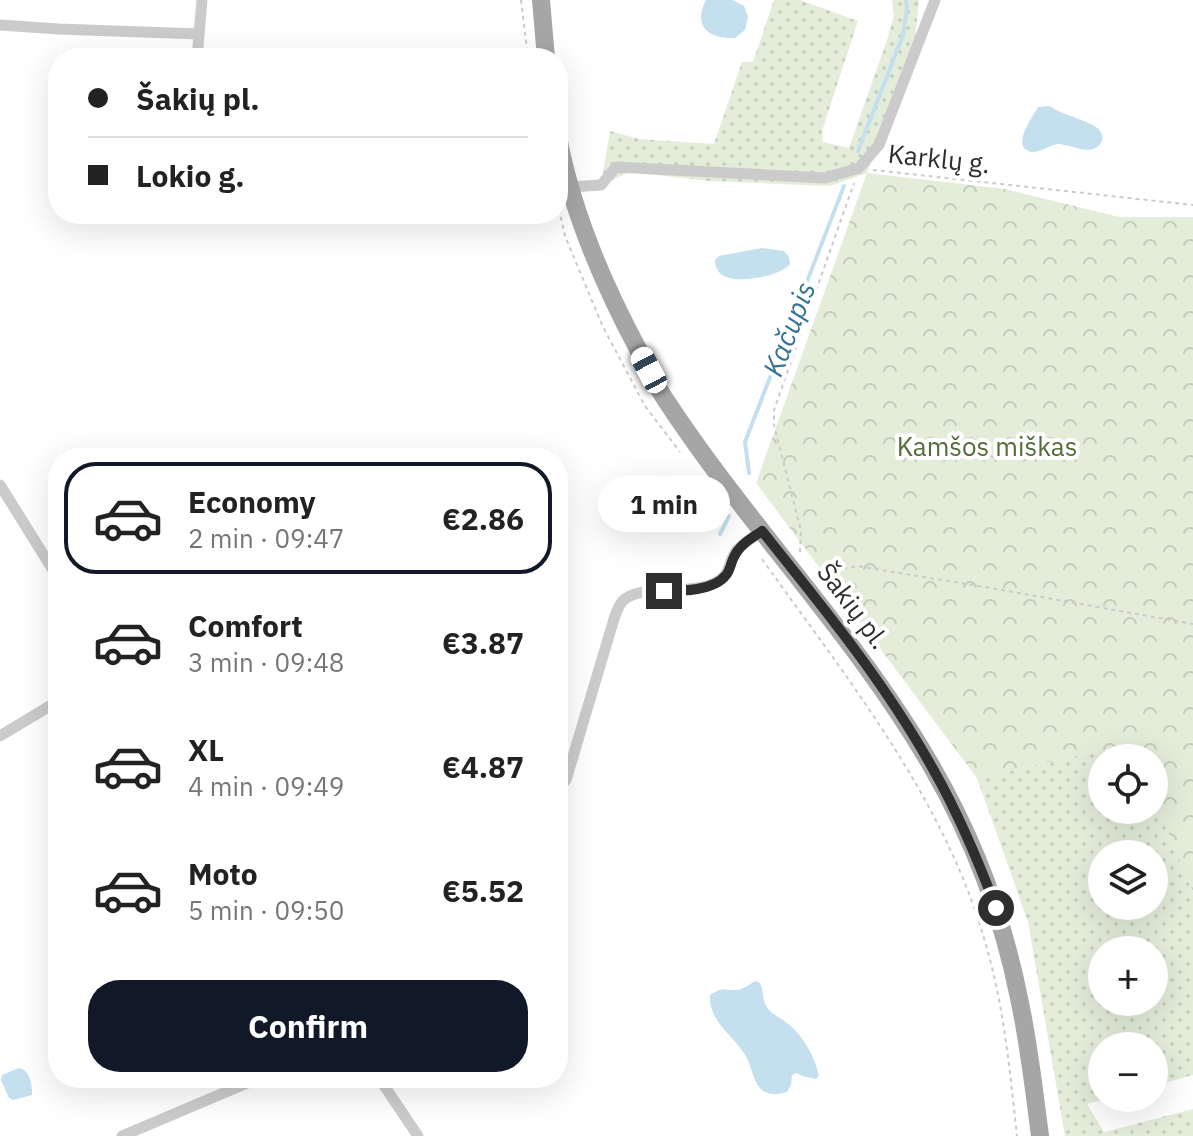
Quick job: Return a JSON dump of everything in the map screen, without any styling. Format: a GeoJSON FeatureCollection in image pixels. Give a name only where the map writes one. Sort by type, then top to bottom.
{"type":"FeatureCollection","features":[{"type":"Feature","properties":{"kind":"main road"},"geometry":{"type":"LineString","coordinates":[[541,0],[545,48]]}},
{"type":"Feature","properties":{"kind":"main road","name":"Šakių pl."},"geometry":{"type":"LineString","coordinates":[[568,182],[599,271],[663,396],[755,536],[789,564],[877,681],[910,729],[954,809],[996,908],[1019,997],[1040,1136]]}},
{"type":"Feature","properties":{"kind":"street"},"geometry":{"type":"LineString","coordinates":[[198,48],[202,0]]}},
{"type":"Feature","properties":{"kind":"street"},"geometry":{"type":"LineString","coordinates":[[569,187],[601,185],[616,167],[825,178],[859,168],[879,145],[935,0]]}},
{"type":"Feature","properties":{"kind":"street"},"geometry":{"type":"LineString","coordinates":[[0,25],[199,34]]}},
{"type":"Feature","properties":{"kind":"street"},"geometry":{"type":"LineString","coordinates":[[0,485],[48,562]]}},
{"type":"Feature","properties":{"kind":"street"},"geometry":{"type":"LineString","coordinates":[[568,773],[622,601],[636,592],[693,590],[712,584],[727,575],[736,552],[755,536]]}},
{"type":"Feature","properties":{"kind":"street"},"geometry":{"type":"LineString","coordinates":[[0,736],[48,707]]}},
{"type":"Feature","properties":{"kind":"street"},"geometry":{"type":"LineString","coordinates":[[122,1136],[235,1088]]}},
{"type":"Feature","properties":{"kind":"street"},"geometry":{"type":"LineString","coordinates":[[386,1088],[418,1136]]}},
{"type":"Feature","properties":{"kind":"path"},"geometry":{"type":"LineString","coordinates":[[521,0],[527,48]]}},
{"type":"Feature","properties":{"kind":"path","name":"Karklų g."},"geometry":{"type":"LineString","coordinates":[[789,564],[798,556],[801,531],[774,425],[774,410],[859,168],[1193,205]]}},
{"type":"Feature","properties":{"kind":"path"},"geometry":{"type":"LineString","coordinates":[[562,224],[603,327],[645,406],[683,455]]}},
{"type":"Feature","properties":{"kind":"path"},"geometry":{"type":"LineString","coordinates":[[755,536],[887,734],[934,816],[962,875],[986,945],[1009,1063],[1017,1136]]}},
{"type":"Feature","properties":{"kind":"path"},"geometry":{"type":"LineString","coordinates":[[807,587],[827,573],[857,566],[1193,624]]}},
{"type":"Feature","properties":{"kind":"green space"},"geometry":{"type":"Polygon","coordinates":[[[774,0],[800,0],[858,21],[822,131],[823,142],[849,148],[887,40],[894,15],[892,0],[919,0],[915,40],[867,173],[830,186],[709,181],[630,172],[601,185],[610,131],[639,139],[714,144],[742,62],[753,62],[774,0]]]}},
{"type":"Feature","properties":{"kind":"green space","name":"Kamšos miškas"},"geometry":{"type":"Polygon","coordinates":[[[867,173],[1005,189],[1119,217],[1193,217],[1193,892],[1165,824],[1168,824],[1168,744],[1088,744],[1088,753],[977,778],[756,483],[867,173]]]}},
{"type":"Feature","properties":{"kind":"green space"},"geometry":{"type":"Polygon","coordinates":[[[1088,753],[1088,824],[1165,824],[1193,892],[1193,1075],[1168,1082],[1168,1032],[1088,1032],[1088,1112],[1092,1112],[1104,1132],[1193,1109],[1193,1136],[1065,1136],[1028,922],[977,778],[1088,753]]]}},
{"type":"Feature","properties":{"kind":"water"},"geometry":{"type":"Polygon","coordinates":[[[706,0],[733,0],[744,6],[748,17],[745,30],[735,38],[711,34],[702,24],[702,9],[706,0]]]}},
{"type":"Feature","properties":{"kind":"water"},"geometry":{"type":"Polygon","coordinates":[[[1050,106],[1097,128],[1102,136],[1101,143],[1092,149],[1059,144],[1036,152],[1028,151],[1022,144],[1026,127],[1038,107],[1050,106]]]}},
{"type":"Feature","properties":{"kind":"water"},"geometry":{"type":"Polygon","coordinates":[[[762,248],[784,251],[790,264],[771,275],[744,279],[726,277],[717,269],[715,260],[719,256],[762,248]]]}},
{"type":"Feature","properties":{"kind":"water"},"geometry":{"type":"Polygon","coordinates":[[[755,981],[760,983],[764,1001],[771,1012],[787,1023],[808,1047],[819,1076],[816,1079],[797,1073],[792,1075],[787,1092],[779,1094],[765,1092],[759,1087],[747,1058],[718,1021],[711,1005],[710,995],[715,992],[738,990],[755,981]]]}},
{"type":"Feature","properties":{"kind":"water"},"geometry":{"type":"Polygon","coordinates":[[[19,1068],[28,1075],[32,1095],[13,1100],[9,1098],[1,1080],[2,1075],[19,1068]]]}},
{"type":"Feature","properties":{"kind":"waterway","name":"Kačupis"},"geometry":{"type":"LineString","coordinates":[[858,151],[903,35],[906,0]]}},
{"type":"Feature","properties":{"kind":"waterway","name":"Kačupis"},"geometry":{"type":"LineString","coordinates":[[749,473],[745,442],[844,186]]}},
{"type":"Feature","properties":{"kind":"waterway","name":"Kačupis"},"geometry":{"type":"LineString","coordinates":[[720,534],[729,516]]}},
{"type":"Feature","properties":{"kind":"route"},"geometry":{"type":"LineString","coordinates":[[664,591],[693,590],[727,575],[736,552],[762,531],[807,587],[910,729],[954,809],[996,908]]}}]}
